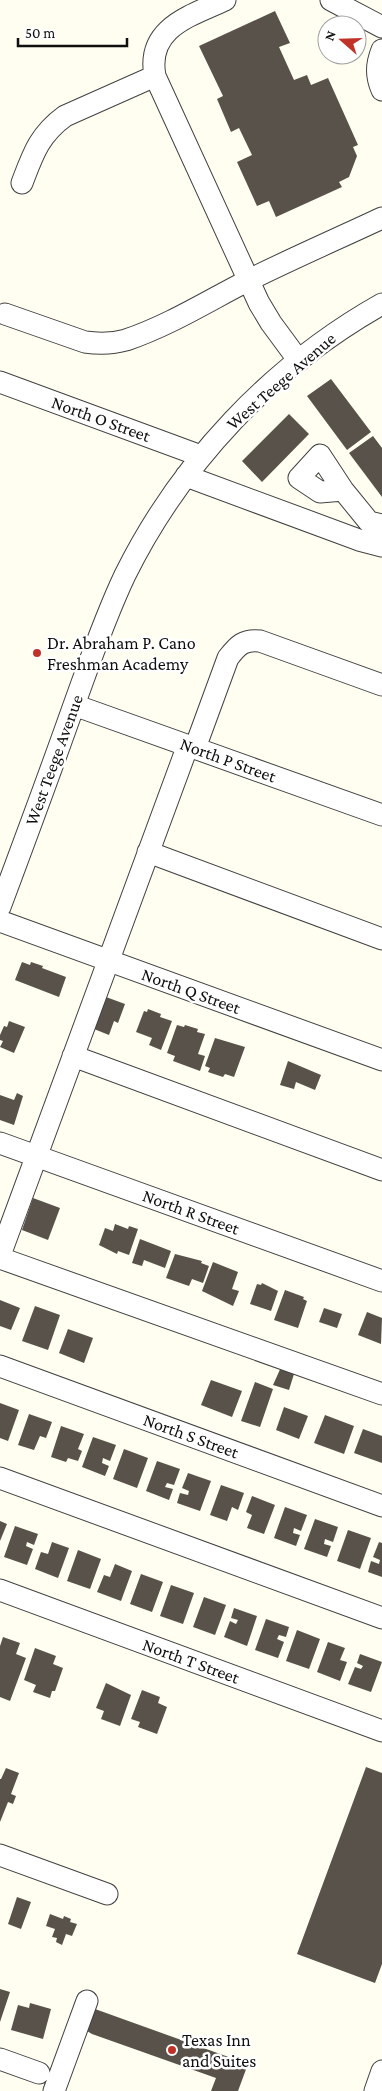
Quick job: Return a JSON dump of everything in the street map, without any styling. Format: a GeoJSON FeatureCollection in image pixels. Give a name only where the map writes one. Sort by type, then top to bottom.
{"type":"FeatureCollection","features":[{"type":"Feature","properties":{"kind":"street"},"geometry":{"type":"LineString","coordinates":[[225,0],[181,20],[167,30],[154,53],[155,76],[249,280],[271,323],[299,361]]}},
{"type":"Feature","properties":{"kind":"street"},"geometry":{"type":"LineString","coordinates":[[331,0],[382,27]]}},
{"type":"Feature","properties":{"kind":"street"},"geometry":{"type":"LineString","coordinates":[[382,50],[377,72],[382,90]]}},
{"type":"Feature","properties":{"kind":"street"},"geometry":{"type":"LineString","coordinates":[[22,183],[40,139],[52,125],[66,116],[155,76]]}},
{"type":"Feature","properties":{"kind":"street"},"geometry":{"type":"LineString","coordinates":[[4,314],[85,342],[98,344],[114,343],[164,323],[249,280],[382,218]]}},
{"type":"Feature","properties":{"kind":"street","name":"West Teege Avenue"},"geometry":{"type":"LineString","coordinates":[[0,907],[103,626],[125,575],[152,527],[201,456],[255,399],[299,361],[338,331],[382,304]]}},
{"type":"Feature","properties":{"kind":"street","name":"North O Street"},"geometry":{"type":"LineString","coordinates":[[0,382],[201,456]]}},
{"type":"Feature","properties":{"kind":"street"},"geometry":{"type":"LineString","coordinates":[[186,476],[359,540],[382,546]]}},
{"type":"Feature","properties":{"kind":"street"},"geometry":{"type":"LineString","coordinates":[[343,490],[368,522],[382,525]]}},
{"type":"Feature","properties":{"kind":"street"},"geometry":{"type":"LineString","coordinates":[[382,685],[260,641],[248,640],[237,646],[228,658],[148,852],[0,1256],[382,1394]]}},
{"type":"Feature","properties":{"kind":"street","name":"North P Street"},"geometry":{"type":"LineString","coordinates":[[74,705],[382,815]]}},
{"type":"Feature","properties":{"kind":"street"},"geometry":{"type":"LineString","coordinates":[[148,852],[382,939]]}},
{"type":"Feature","properties":{"kind":"street","name":"North Q Street"},"geometry":{"type":"LineString","coordinates":[[0,921],[382,1060]]}},
{"type":"Feature","properties":{"kind":"street"},"geometry":{"type":"LineString","coordinates":[[72,1056],[382,1170]]}},
{"type":"Feature","properties":{"kind":"street","name":"North R Street"},"geometry":{"type":"LineString","coordinates":[[0,1144],[382,1281]]}},
{"type":"Feature","properties":{"kind":"street","name":"North S Street"},"geometry":{"type":"LineString","coordinates":[[0,1366],[382,1506]]}},
{"type":"Feature","properties":{"kind":"street"},"geometry":{"type":"LineString","coordinates":[[0,1478],[382,1618]]}},
{"type":"Feature","properties":{"kind":"street","name":"North T Street"},"geometry":{"type":"LineString","coordinates":[[0,1590],[382,1731]]}},
{"type":"Feature","properties":{"kind":"street"},"geometry":{"type":"LineString","coordinates":[[0,1855],[107,1894]]}},
{"type":"Feature","properties":{"kind":"street"},"geometry":{"type":"LineString","coordinates":[[54,2091],[87,2001]]}},
{"type":"Feature","properties":{"kind":"street"},"geometry":{"type":"LineString","coordinates":[[0,2059],[39,2073]]}},
{"type":"Feature","properties":{"kind":"street"},"geometry":{"type":"LineString","coordinates":[[375,2091],[382,2071]]}},
{"type":"Feature","properties":{"kind":"building"},"geometry":{"type":"Polygon","coordinates":[[[275,11],[290,43],[279,47],[294,80],[307,75],[311,85],[328,78],[358,145],[353,147],[357,156],[349,177],[339,182],[342,187],[276,217],[269,201],[257,206],[237,162],[252,155],[239,128],[231,132],[217,99],[223,96],[199,46],[275,11]]]}},
{"type":"Feature","properties":{"kind":"building"},"geometry":{"type":"Polygon","coordinates":[[[331,379],[371,432],[347,450],[307,396],[331,379]]]}},
{"type":"Feature","properties":{"kind":"building"},"geometry":{"type":"Polygon","coordinates":[[[289,414],[309,434],[262,482],[242,461],[289,414]]]}},
{"type":"Feature","properties":{"kind":"building"},"geometry":{"type":"Polygon","coordinates":[[[373,436],[382,448],[382,497],[349,453],[373,436]]]}},
{"type":"Feature","properties":{"kind":"building"},"geometry":{"type":"Polygon","coordinates":[[[22,962],[30,965],[31,962],[43,966],[42,968],[66,977],[59,997],[15,980],[22,962]]]}},
{"type":"Feature","properties":{"kind":"building"},"geometry":{"type":"Polygon","coordinates":[[[106,997],[125,1004],[118,1023],[114,1021],[109,1035],[94,1029],[106,997]]]}},
{"type":"Feature","properties":{"kind":"building"},"geometry":{"type":"Polygon","coordinates":[[[148,1009],[161,1014],[160,1017],[172,1021],[161,1050],[149,1045],[152,1038],[136,1032],[144,1011],[147,1012],[148,1009]]]}},
{"type":"Feature","properties":{"kind":"building"},"geometry":{"type":"Polygon","coordinates":[[[9,1021],[25,1027],[14,1053],[0,1047],[3,1041],[0,1040],[0,1035],[4,1026],[7,1027],[9,1021]]]}},
{"type":"Feature","properties":{"kind":"building"},"geometry":{"type":"Polygon","coordinates":[[[177,1025],[198,1029],[197,1032],[205,1034],[198,1054],[205,1056],[200,1071],[173,1061],[175,1056],[167,1053],[177,1025]]]}},
{"type":"Feature","properties":{"kind":"building"},"geometry":{"type":"Polygon","coordinates":[[[215,1038],[245,1047],[234,1077],[225,1074],[223,1077],[208,1072],[210,1068],[205,1066],[215,1038]]]}},
{"type":"Feature","properties":{"kind":"building"},"geometry":{"type":"Polygon","coordinates":[[[288,1061],[321,1075],[315,1090],[296,1082],[294,1089],[280,1085],[288,1061]]]}},
{"type":"Feature","properties":{"kind":"building"},"geometry":{"type":"Polygon","coordinates":[[[17,1093],[23,1096],[14,1125],[0,1120],[0,1095],[14,1100],[17,1093]]]}},
{"type":"Feature","properties":{"kind":"building"},"geometry":{"type":"Polygon","coordinates":[[[33,1198],[60,1208],[48,1240],[22,1230],[33,1198]]]}},
{"type":"Feature","properties":{"kind":"building"},"geometry":{"type":"Polygon","coordinates":[[[115,1224],[128,1229],[129,1226],[138,1229],[129,1255],[118,1251],[117,1254],[99,1245],[105,1228],[113,1231],[115,1224]]]}},
{"type":"Feature","properties":{"kind":"building"},"geometry":{"type":"Polygon","coordinates":[[[140,1239],[171,1251],[165,1268],[144,1260],[142,1266],[132,1263],[140,1239]]]}},
{"type":"Feature","properties":{"kind":"building"},"geometry":{"type":"Polygon","coordinates":[[[175,1254],[202,1261],[201,1263],[209,1266],[203,1283],[192,1279],[189,1286],[166,1278],[175,1254]]]}},
{"type":"Feature","properties":{"kind":"building"},"geometry":{"type":"Polygon","coordinates":[[[213,1262],[238,1272],[232,1289],[239,1291],[233,1306],[202,1291],[213,1262]]]}},
{"type":"Feature","properties":{"kind":"building"},"geometry":{"type":"Polygon","coordinates":[[[262,1283],[278,1291],[271,1311],[250,1304],[257,1284],[261,1285],[262,1283]]]}},
{"type":"Feature","properties":{"kind":"building"},"geometry":{"type":"Polygon","coordinates":[[[285,1290],[304,1297],[303,1299],[307,1301],[298,1328],[274,1320],[285,1290]]]}},
{"type":"Feature","properties":{"kind":"building"},"geometry":{"type":"Polygon","coordinates":[[[0,1300],[20,1308],[11,1330],[0,1326],[0,1300]]]}},
{"type":"Feature","properties":{"kind":"building"},"geometry":{"type":"Polygon","coordinates":[[[35,1306],[60,1315],[48,1350],[22,1341],[35,1306]]]}},
{"type":"Feature","properties":{"kind":"building"},"geometry":{"type":"Polygon","coordinates":[[[324,1308],[342,1314],[337,1328],[319,1322],[324,1308]]]}},
{"type":"Feature","properties":{"kind":"building"},"geometry":{"type":"Polygon","coordinates":[[[367,1312],[382,1318],[381,1344],[358,1335],[367,1312]]]}},
{"type":"Feature","properties":{"kind":"building"},"geometry":{"type":"Polygon","coordinates":[[[68,1329],[93,1338],[84,1363],[59,1353],[68,1329]]]}},
{"type":"Feature","properties":{"kind":"building"},"geometry":{"type":"Polygon","coordinates":[[[282,1365],[294,1374],[289,1390],[273,1385],[282,1365]]]}},
{"type":"Feature","properties":{"kind":"building"},"geometry":{"type":"Polygon","coordinates":[[[211,1380],[242,1391],[232,1417],[201,1405],[211,1380]]]}},
{"type":"Feature","properties":{"kind":"building"},"geometry":{"type":"Polygon","coordinates":[[[255,1382],[273,1389],[260,1427],[241,1421],[255,1382]]]}},
{"type":"Feature","properties":{"kind":"building"},"geometry":{"type":"Polygon","coordinates":[[[0,1403],[19,1410],[8,1441],[0,1438],[0,1403]]]}},
{"type":"Feature","properties":{"kind":"building"},"geometry":{"type":"Polygon","coordinates":[[[284,1407],[308,1416],[299,1439],[276,1430],[284,1407]]]}},
{"type":"Feature","properties":{"kind":"building"},"geometry":{"type":"Polygon","coordinates":[[[29,1414],[52,1422],[46,1438],[40,1436],[34,1450],[18,1445],[29,1414]]]}},
{"type":"Feature","properties":{"kind":"building"},"geometry":{"type":"Polygon","coordinates":[[[325,1415],[354,1426],[344,1454],[314,1443],[325,1415]]]}},
{"type":"Feature","properties":{"kind":"building"},"geometry":{"type":"Polygon","coordinates":[[[61,1426],[84,1434],[78,1449],[82,1451],[78,1461],[68,1458],[66,1462],[51,1457],[61,1426]]]}},
{"type":"Feature","properties":{"kind":"building"},"geometry":{"type":"Polygon","coordinates":[[[363,1429],[382,1436],[382,1463],[354,1453],[363,1429]]]}},
{"type":"Feature","properties":{"kind":"building"},"geometry":{"type":"Polygon","coordinates":[[[93,1437],[116,1445],[110,1461],[103,1458],[102,1463],[109,1466],[105,1476],[82,1467],[93,1437]]]}},
{"type":"Feature","properties":{"kind":"building"},"geometry":{"type":"Polygon","coordinates":[[[124,1449],[148,1458],[137,1488],[113,1479],[124,1449]]]}},
{"type":"Feature","properties":{"kind":"building"},"geometry":{"type":"Polygon","coordinates":[[[157,1461],[180,1469],[174,1485],[167,1483],[165,1487],[173,1489],[169,1500],[146,1491],[157,1461]]]}},
{"type":"Feature","properties":{"kind":"building"},"geometry":{"type":"Polygon","coordinates":[[[188,1473],[211,1481],[200,1511],[177,1503],[180,1493],[188,1495],[189,1491],[182,1488],[188,1473]]]}},
{"type":"Feature","properties":{"kind":"building"},"geometry":{"type":"Polygon","coordinates":[[[221,1485],[244,1493],[238,1510],[232,1507],[227,1521],[210,1515],[221,1485]]]}},
{"type":"Feature","properties":{"kind":"building"},"geometry":{"type":"Polygon","coordinates":[[[252,1496],[275,1505],[264,1534],[247,1528],[252,1515],[246,1512],[252,1496]]]}},
{"type":"Feature","properties":{"kind":"building"},"geometry":{"type":"Polygon","coordinates":[[[285,1507],[307,1515],[301,1531],[294,1528],[293,1533],[300,1535],[296,1546],[274,1538],[285,1507]]]}},
{"type":"Feature","properties":{"kind":"building"},"geometry":{"type":"Polygon","coordinates":[[[315,1519],[338,1527],[333,1542],[325,1539],[324,1544],[331,1546],[327,1557],[304,1549],[315,1519]]]}},
{"type":"Feature","properties":{"kind":"building"},"geometry":{"type":"Polygon","coordinates":[[[0,1521],[7,1524],[0,1541],[0,1521]]]}},
{"type":"Feature","properties":{"kind":"building"},"geometry":{"type":"Polygon","coordinates":[[[15,1526],[38,1534],[34,1545],[27,1542],[26,1546],[33,1549],[27,1565],[4,1557],[15,1526]]]}},
{"type":"Feature","properties":{"kind":"building"},"geometry":{"type":"Polygon","coordinates":[[[348,1530],[371,1538],[360,1569],[337,1561],[348,1530]]]}},
{"type":"Feature","properties":{"kind":"building"},"geometry":{"type":"Polygon","coordinates":[[[52,1542],[69,1548],[58,1578],[35,1569],[41,1552],[48,1554],[52,1542]]]}},
{"type":"Feature","properties":{"kind":"building"},"geometry":{"type":"Polygon","coordinates":[[[379,1542],[382,1543],[382,1577],[368,1572],[371,1561],[379,1564],[380,1560],[373,1557],[379,1542]]]}},
{"type":"Feature","properties":{"kind":"building"},"geometry":{"type":"Polygon","coordinates":[[[78,1550],[101,1559],[90,1589],[67,1581],[78,1550]]]}},
{"type":"Feature","properties":{"kind":"building"},"geometry":{"type":"Polygon","coordinates":[[[115,1564],[132,1571],[121,1601],[97,1592],[104,1575],[110,1577],[115,1564]]]}},
{"type":"Feature","properties":{"kind":"building"},"geometry":{"type":"Polygon","coordinates":[[[141,1574],[163,1582],[152,1612],[130,1604],[141,1574]]]}},
{"type":"Feature","properties":{"kind":"building"},"geometry":{"type":"Polygon","coordinates":[[[171,1585],[194,1593],[183,1624],[160,1616],[171,1585]]]}},
{"type":"Feature","properties":{"kind":"building"},"geometry":{"type":"Polygon","coordinates":[[[204,1597],[226,1605],[215,1635],[193,1627],[204,1597]]]}},
{"type":"Feature","properties":{"kind":"building"},"geometry":{"type":"Polygon","coordinates":[[[234,1608],[257,1616],[247,1646],[224,1637],[230,1621],[236,1624],[238,1620],[231,1618],[234,1608]]]}},
{"type":"Feature","properties":{"kind":"building"},"geometry":{"type":"Polygon","coordinates":[[[266,1619],[289,1627],[286,1637],[279,1635],[277,1639],[284,1642],[278,1658],[255,1650],[266,1619]]]}},
{"type":"Feature","properties":{"kind":"building"},"geometry":{"type":"Polygon","coordinates":[[[297,1630],[320,1639],[309,1669],[286,1661],[297,1630]]]}},
{"type":"Feature","properties":{"kind":"building"},"geometry":{"type":"Polygon","coordinates":[[[3,1637],[20,1643],[16,1654],[26,1658],[10,1701],[0,1697],[0,1646],[3,1637]]]}},
{"type":"Feature","properties":{"kind":"building"},"geometry":{"type":"Polygon","coordinates":[[[328,1642],[345,1648],[340,1660],[347,1662],[340,1681],[317,1672],[328,1642]]]}},
{"type":"Feature","properties":{"kind":"building"},"geometry":{"type":"Polygon","coordinates":[[[35,1648],[56,1656],[53,1664],[63,1668],[55,1691],[52,1691],[50,1698],[33,1692],[36,1685],[24,1680],[35,1648]]]}},
{"type":"Feature","properties":{"kind":"building"},"geometry":{"type":"Polygon","coordinates":[[[360,1654],[382,1662],[371,1692],[348,1684],[355,1667],[361,1669],[363,1666],[357,1663],[360,1654]]]}},
{"type":"Feature","properties":{"kind":"building"},"geometry":{"type":"Polygon","coordinates":[[[106,1683],[131,1695],[120,1726],[101,1719],[104,1711],[96,1708],[106,1683]]]}},
{"type":"Feature","properties":{"kind":"building"},"geometry":{"type":"Polygon","coordinates":[[[142,1690],[160,1697],[158,1703],[167,1707],[157,1734],[138,1727],[140,1722],[131,1719],[142,1690]]]}},
{"type":"Feature","properties":{"kind":"building"},"geometry":{"type":"Polygon","coordinates":[[[366,1767],[382,1773],[382,1964],[375,1983],[297,1954],[366,1767]]]}},
{"type":"Feature","properties":{"kind":"building"},"geometry":{"type":"Polygon","coordinates":[[[6,1768],[19,1773],[11,1794],[16,1796],[13,1804],[8,1802],[0,1822],[0,1779],[6,1768]]]}},
{"type":"Feature","properties":{"kind":"building"},"geometry":{"type":"Polygon","coordinates":[[[17,1897],[31,1902],[21,1929],[8,1924],[17,1897]]]}},
{"type":"Feature","properties":{"kind":"building"},"geometry":{"type":"Polygon","coordinates":[[[50,1914],[63,1919],[64,1916],[71,1919],[70,1922],[77,1924],[72,1936],[66,1934],[62,1945],[56,1942],[57,1938],[52,1937],[55,1929],[46,1926],[50,1914]]]}},
{"type":"Feature","properties":{"kind":"building"},"geometry":{"type":"Polygon","coordinates":[[[0,1989],[10,1992],[0,2022],[0,1989]]]}},
{"type":"Feature","properties":{"kind":"building"},"geometry":{"type":"Polygon","coordinates":[[[30,2003],[51,2009],[43,2039],[11,2030],[18,2005],[29,2008],[30,2003]]]}},
{"type":"Feature","properties":{"kind":"building","name":"Texas Inn and Suites"},"geometry":{"type":"Polygon","coordinates":[[[95,2009],[248,2064],[238,2091],[211,2091],[216,2078],[92,2034],[87,2031],[95,2009]]]}},
{"type":"Feature","properties":{"kind":"place","name":"Dr. Abraham P. Cano Freshman Academy"},"geometry":{"type":"Point","coordinates":[37,653]}},
{"type":"Feature","properties":{"kind":"place","name":"Texas Inn and Suites"},"geometry":{"type":"Point","coordinates":[172,2050]}}]}
